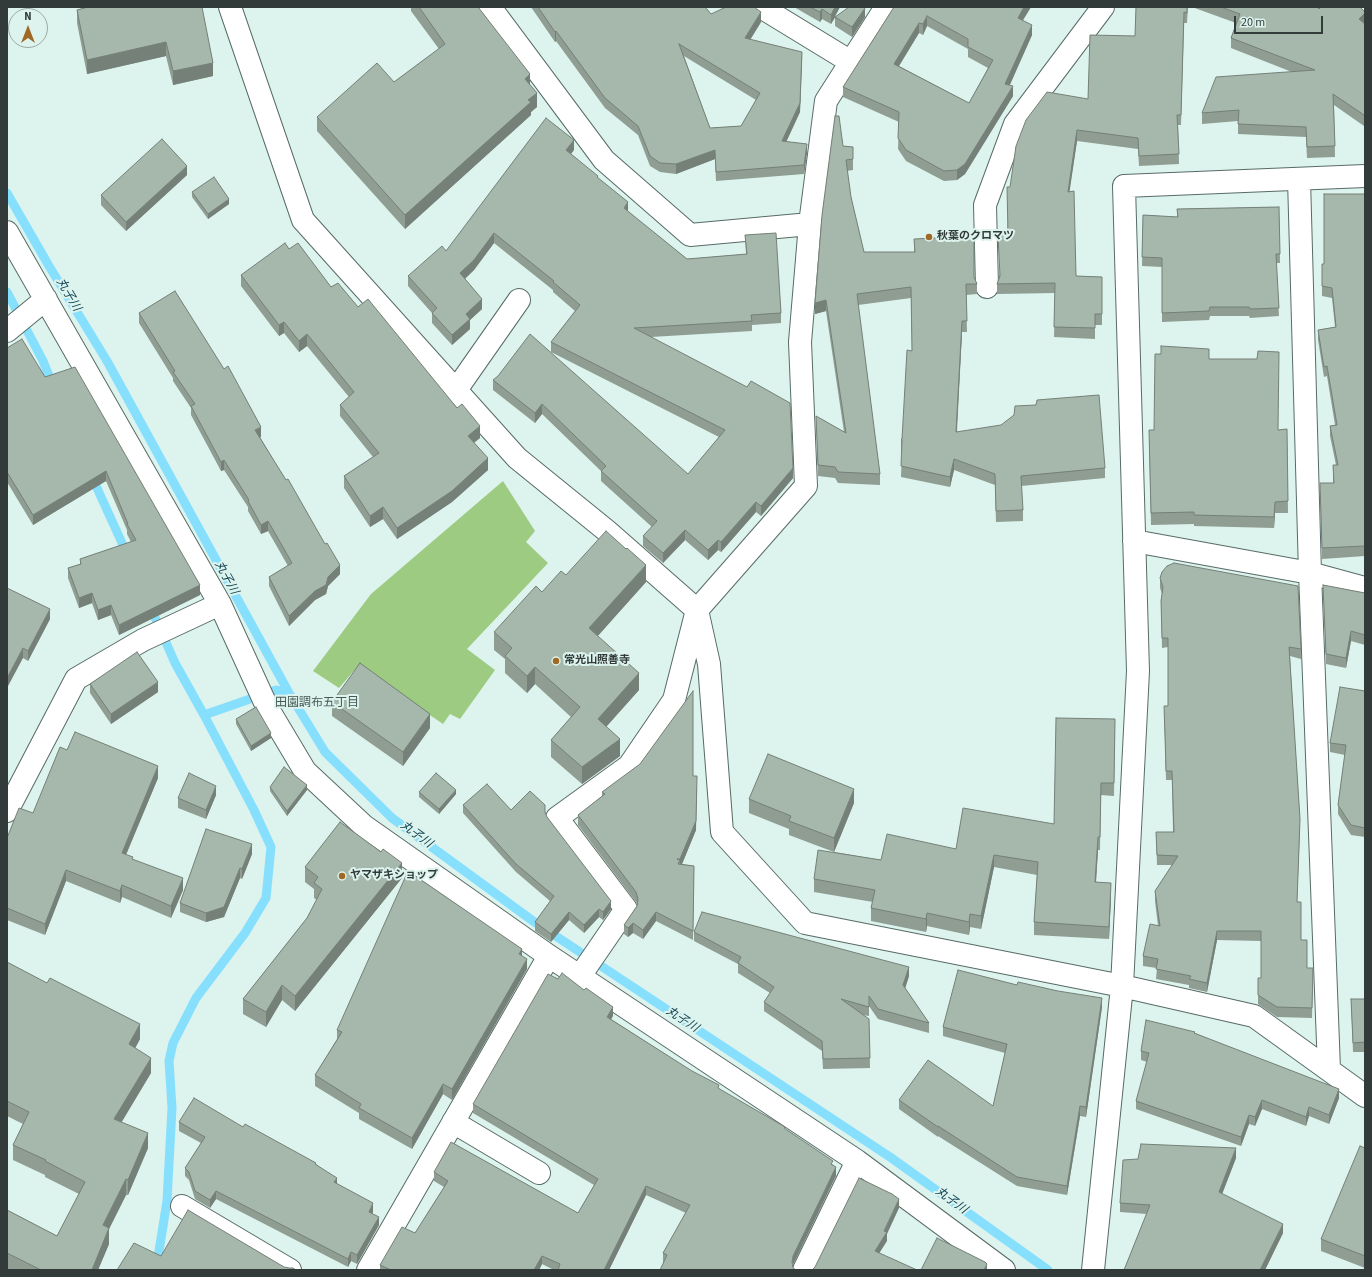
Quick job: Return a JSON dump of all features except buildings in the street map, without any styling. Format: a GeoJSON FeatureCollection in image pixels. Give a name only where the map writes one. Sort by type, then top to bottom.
{"type":"FeatureCollection","features":[{"type":"Feature","properties":{"kind":"street"},"geometry":{"type":"LineString","coordinates":[[230,7],[303,220],[517,458],[607,531],[697,610],[709,664],[722,832],[805,923],[1122,986],[1254,1016],[1365,1096]]}},
{"type":"Feature","properties":{"kind":"street"},"geometry":{"type":"LineString","coordinates":[[490,7],[604,160],[690,235],[810,224]]}},
{"type":"Feature","properties":{"kind":"street"},"geometry":{"type":"LineString","coordinates":[[761,7],[851,62]]}},
{"type":"Feature","properties":{"kind":"street"},"geometry":{"type":"LineString","coordinates":[[580,976],[626,909],[557,818],[629,766],[674,700],[697,610],[806,486],[800,342],[810,224],[826,101],[886,7]]}},
{"type":"Feature","properties":{"kind":"street"},"geometry":{"type":"LineString","coordinates":[[987,287],[985,205],[1015,124],[1103,7]]}},
{"type":"Feature","properties":{"kind":"street"},"geometry":{"type":"LineString","coordinates":[[1093,1270],[1122,986],[1138,671],[1124,186],[1365,176]]}},
{"type":"Feature","properties":{"kind":"street"},"geometry":{"type":"LineString","coordinates":[[1298,179],[1310,573],[1329,1069]]}},
{"type":"Feature","properties":{"kind":"street"},"geometry":{"type":"LineString","coordinates":[[7,232],[41,303],[220,604],[268,709],[305,771],[364,826],[549,956],[857,1161],[1004,1270]]}},
{"type":"Feature","properties":{"kind":"street"},"geometry":{"type":"LineString","coordinates":[[456,390],[519,300]]}},
{"type":"Feature","properties":{"kind":"street"},"geometry":{"type":"LineString","coordinates":[[11,328],[41,303]]}},
{"type":"Feature","properties":{"kind":"street"},"geometry":{"type":"LineString","coordinates":[[1134,541],[1310,573],[1365,588]]}},
{"type":"Feature","properties":{"kind":"street"},"geometry":{"type":"LineString","coordinates":[[7,810],[76,679],[143,640],[220,604]]}},
{"type":"Feature","properties":{"kind":"street"},"geometry":{"type":"LineString","coordinates":[[368,1270],[549,956]]}},
{"type":"Feature","properties":{"kind":"street"},"geometry":{"type":"LineString","coordinates":[[453,1122],[540,1173]]}},
{"type":"Feature","properties":{"kind":"street"},"geometry":{"type":"LineString","coordinates":[[804,1270],[857,1161]]}},
{"type":"Feature","properties":{"kind":"street"},"geometry":{"type":"LineString","coordinates":[[182,1206],[290,1270]]}},
{"type":"Feature","properties":{"kind":"green space"},"geometry":{"type":"Polygon","coordinates":[[[503,481],[535,531],[526,542],[548,563],[467,649],[495,670],[460,719],[450,714],[443,724],[358,666],[339,688],[313,671],[371,594],[503,481]]]}},
{"type":"Feature","properties":{"kind":"waterway","name":"丸子川"},"geometry":{"type":"LineString","coordinates":[[7,193],[49,266],[107,361],[289,693],[325,752],[392,818],[533,921],[890,1157],[1048,1270]]}},
{"type":"Feature","properties":{"kind":"waterway"},"geometry":{"type":"LineString","coordinates":[[7,292],[43,361],[53,386]]}},
{"type":"Feature","properties":{"kind":"waterway"},"geometry":{"type":"LineString","coordinates":[[92,477],[127,554]]}},
{"type":"Feature","properties":{"kind":"waterway"},"geometry":{"type":"LineString","coordinates":[[150,606],[175,663],[204,715]]}},
{"type":"Feature","properties":{"kind":"waterway"},"geometry":{"type":"LineString","coordinates":[[156,1270],[167,1201],[172,1108],[169,1061],[173,1043],[196,998],[245,933],[266,898],[271,847],[254,810],[204,715],[276,690],[289,693]]}},
{"type":"Feature","properties":{"kind":"place","name":"秋葉のクロマツ"},"geometry":{"type":"Point","coordinates":[929,237]}},
{"type":"Feature","properties":{"kind":"place","name":"常光山照善寺"},"geometry":{"type":"Point","coordinates":[556,661]}},
{"type":"Feature","properties":{"kind":"place","name":"ヤマザキショップ"},"geometry":{"type":"Point","coordinates":[342,876]}},
{"type":"Feature","properties":{"kind":"district","name":"田園調布五丁目"},"geometry":{"type":"Point","coordinates":[317,703]}}]}
